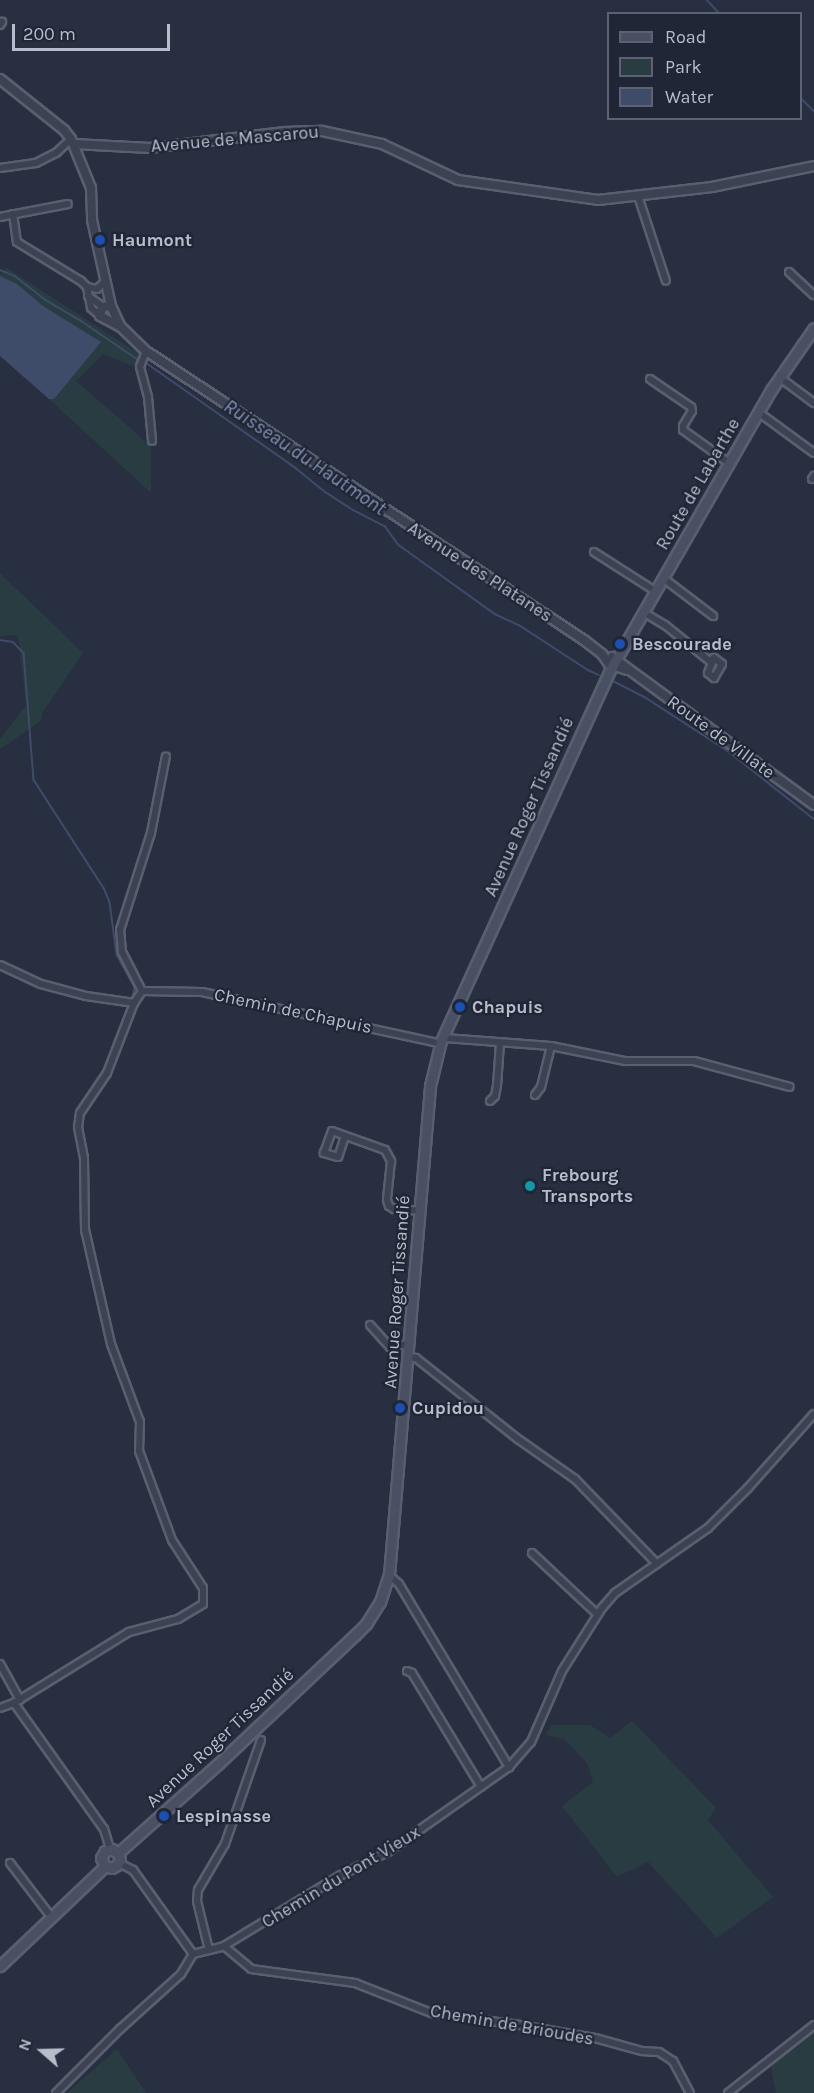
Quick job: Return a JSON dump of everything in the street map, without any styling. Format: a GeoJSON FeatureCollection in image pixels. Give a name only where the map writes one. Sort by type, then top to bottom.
{"type":"FeatureCollection","features":[{"type":"Feature","properties":{"kind":"main road","name":"Route de Labarthe"},"geometry":{"type":"LineString","coordinates":[[614,662],[758,412],[779,377],[814,328]]}},
{"type":"Feature","properties":{"kind":"main road","name":"Avenue Roger Tissandié"},"geometry":{"type":"LineString","coordinates":[[114,1851],[218,1764],[366,1624],[380,1602],[389,1575],[430,1086],[441,1041],[614,662]]}},
{"type":"Feature","properties":{"kind":"main road"},"geometry":{"type":"LineString","coordinates":[[114,1851],[119,1863],[112,1868],[105,1866],[102,1855],[114,1851]]}},
{"type":"Feature","properties":{"kind":"main road"},"geometry":{"type":"LineString","coordinates":[[0,1966],[105,1866]]}},
{"type":"Feature","properties":{"kind":"street"},"geometry":{"type":"LineString","coordinates":[[0,79],[64,130],[72,142],[91,188],[92,220],[108,291],[106,306],[99,315],[90,308],[87,288]]}},
{"type":"Feature","properties":{"kind":"street","name":"Avenue de Mascarou"},"geometry":{"type":"LineString","coordinates":[[72,142],[150,148],[285,132],[322,131],[382,144],[447,176],[469,182],[587,199],[638,196],[712,187],[814,166]]}},
{"type":"Feature","properties":{"kind":"street"},"geometry":{"type":"LineString","coordinates":[[0,168],[36,163],[72,142]]}},
{"type":"Feature","properties":{"kind":"street"},"geometry":{"type":"LineString","coordinates":[[638,196],[666,281]]}},
{"type":"Feature","properties":{"kind":"street"},"geometry":{"type":"LineString","coordinates":[[0,217],[68,204]]}},
{"type":"Feature","properties":{"kind":"street"},"geometry":{"type":"LineString","coordinates":[[13,214],[17,242],[87,288],[96,289],[106,280]]}},
{"type":"Feature","properties":{"kind":"street"},"geometry":{"type":"LineString","coordinates":[[789,272],[814,295]]}},
{"type":"Feature","properties":{"kind":"street"},"geometry":{"type":"LineString","coordinates":[[88,296],[106,306]]}},
{"type":"Feature","properties":{"kind":"street","name":"Avenue des Platanes"},"geometry":{"type":"LineString","coordinates":[[106,306],[115,314],[121,327]]}},
{"type":"Feature","properties":{"kind":"street"},"geometry":{"type":"LineString","coordinates":[[108,321],[115,314]]}},
{"type":"Feature","properties":{"kind":"street","name":"Avenue des Platanes"},"geometry":{"type":"LineString","coordinates":[[99,315],[121,327],[146,351],[614,662]]}},
{"type":"Feature","properties":{"kind":"street"},"geometry":{"type":"LineString","coordinates":[[146,351],[140,367],[148,397],[152,441]]}},
{"type":"Feature","properties":{"kind":"street"},"geometry":{"type":"LineString","coordinates":[[779,377],[814,403]]}},
{"type":"Feature","properties":{"kind":"street"},"geometry":{"type":"LineString","coordinates":[[650,379],[690,407],[692,411],[683,430],[729,463]]}},
{"type":"Feature","properties":{"kind":"street"},"geometry":{"type":"LineString","coordinates":[[758,412],[814,453]]}},
{"type":"Feature","properties":{"kind":"street"},"geometry":{"type":"LineString","coordinates":[[594,552],[655,591]]}},
{"type":"Feature","properties":{"kind":"street"},"geometry":{"type":"LineString","coordinates":[[663,578],[713,615]]}},
{"type":"Feature","properties":{"kind":"street"},"geometry":{"type":"LineString","coordinates":[[643,612],[665,625],[710,662]]}},
{"type":"Feature","properties":{"kind":"street","name":"Route de Villate"},"geometry":{"type":"LineString","coordinates":[[614,662],[814,805]]}},
{"type":"Feature","properties":{"kind":"street"},"geometry":{"type":"LineString","coordinates":[[0,1708],[17,1701],[129,1632],[178,1619],[203,1604],[203,1588],[172,1540],[139,1451],[140,1422],[111,1344],[85,1230],[84,1158],[78,1127],[80,1113],[107,1073],[134,1003],[142,991],[122,952],[120,930],[151,834],[166,756]]}},
{"type":"Feature","properties":{"kind":"street"},"geometry":{"type":"LineString","coordinates":[[0,965],[41,984],[86,996],[134,1003]]}},
{"type":"Feature","properties":{"kind":"street","name":"Chemin de Chapuis"},"geometry":{"type":"LineString","coordinates":[[142,991],[202,992],[441,1041],[446,1038],[551,1046],[625,1061],[694,1060],[790,1088]]}},
{"type":"Feature","properties":{"kind":"street"},"geometry":{"type":"LineString","coordinates":[[490,1101],[495,1096],[497,1086],[500,1043]]}},
{"type":"Feature","properties":{"kind":"street"},"geometry":{"type":"LineString","coordinates":[[535,1095],[541,1087],[551,1046]]}},
{"type":"Feature","properties":{"kind":"street"},"geometry":{"type":"LineString","coordinates":[[345,1136],[385,1150],[390,1161],[387,1200],[390,1206],[394,1209],[420,1211]]}},
{"type":"Feature","properties":{"kind":"street"},"geometry":{"type":"LineString","coordinates":[[370,1325],[390,1347],[409,1344]]}},
{"type":"Feature","properties":{"kind":"street"},"geometry":{"type":"LineString","coordinates":[[408,1357],[416,1358],[510,1432],[575,1479],[657,1564]]}},
{"type":"Feature","properties":{"kind":"street","name":"Chemin du Pont Vieux"},"geometry":{"type":"LineString","coordinates":[[224,1946],[341,1875],[388,1852],[509,1767],[531,1742],[562,1671],[597,1614],[615,1593],[708,1528],[748,1488],[814,1414]]}},
{"type":"Feature","properties":{"kind":"street"},"geometry":{"type":"LineString","coordinates":[[532,1553],[597,1614]]}},
{"type":"Feature","properties":{"kind":"street"},"geometry":{"type":"LineString","coordinates":[[389,1575],[399,1584],[509,1767]]}},
{"type":"Feature","properties":{"kind":"street"},"geometry":{"type":"LineString","coordinates":[[0,1665],[17,1701],[99,1821],[114,1851]]}},
{"type":"Feature","properties":{"kind":"street"},"geometry":{"type":"LineString","coordinates":[[406,1671],[412,1673],[481,1788]]}},
{"type":"Feature","properties":{"kind":"street"},"geometry":{"type":"LineString","coordinates":[[209,1950],[197,1901],[198,1890],[225,1844],[261,1740]]}},
{"type":"Feature","properties":{"kind":"street"},"geometry":{"type":"LineString","coordinates":[[10,1863],[52,1918]]}},
{"type":"Feature","properties":{"kind":"street"},"geometry":{"type":"LineString","coordinates":[[119,1863],[133,1870],[193,1954]]}},
{"type":"Feature","properties":{"kind":"street"},"geometry":{"type":"LineString","coordinates":[[56,2093],[120,2029],[181,1974],[193,1954],[224,1946]]}},
{"type":"Feature","properties":{"kind":"street","name":"Chemin de Brioudes"},"geometry":{"type":"LineString","coordinates":[[224,1946],[251,1970],[355,1983],[431,2013],[520,2025],[595,2038],[642,2051],[659,2052],[673,2061],[690,2093]]}},
{"type":"Feature","properties":{"kind":"street"},"geometry":{"type":"LineString","coordinates":[[728,2093],[814,2025]]}},
{"type":"Feature","properties":{"kind":"green space"},"geometry":{"type":"Polygon","coordinates":[[[7,268],[141,355],[135,367],[103,354],[76,381],[151,446],[151,493],[0,354],[0,274],[7,268]]]}},
{"type":"Feature","properties":{"kind":"green space"},"geometry":{"type":"Polygon","coordinates":[[[0,573],[83,653],[42,713],[41,721],[0,749],[0,739],[26,705],[18,635],[0,636],[0,573]]]}},
{"type":"Feature","properties":{"kind":"green space"},"geometry":{"type":"Polygon","coordinates":[[[632,1721],[716,1808],[708,1820],[773,1897],[717,1938],[648,1862],[617,1877],[562,1806],[593,1782],[587,1763],[564,1739],[546,1735],[551,1725],[590,1725],[610,1738],[632,1721]]]}},
{"type":"Feature","properties":{"kind":"green space"},"geometry":{"type":"Polygon","coordinates":[[[814,2030],[814,2093],[776,2093],[770,2062],[814,2030]]]}},
{"type":"Feature","properties":{"kind":"green space"},"geometry":{"type":"Polygon","coordinates":[[[117,2049],[146,2093],[67,2093],[117,2049]]]}},
{"type":"Feature","properties":{"kind":"water"},"geometry":{"type":"Polygon","coordinates":[[[0,276],[17,284],[43,306],[101,342],[54,399],[49,399],[0,356],[0,276]]]}},
{"type":"Feature","properties":{"kind":"waterway"},"geometry":{"type":"LineString","coordinates":[[707,0],[718,12]]}},
{"type":"Feature","properties":{"kind":"waterway"},"geometry":{"type":"LineString","coordinates":[[802,99],[814,111]]}},
{"type":"Feature","properties":{"kind":"waterway","name":"Ruisseau du Hautmont"},"geometry":{"type":"LineString","coordinates":[[0,270],[15,276],[44,299],[83,322],[137,359]]}},
{"type":"Feature","properties":{"kind":"waterway","name":"Ruisseau du Hautmont"},"geometry":{"type":"LineString","coordinates":[[145,362],[297,469],[327,493],[385,526],[399,545],[495,614],[519,625],[599,675]]}},
{"type":"Feature","properties":{"kind":"waterway"},"geometry":{"type":"LineString","coordinates":[[0,640],[13,642],[24,653],[34,780],[104,888],[110,902],[117,955],[135,988],[132,1001]]}},
{"type":"Feature","properties":{"kind":"waterway","name":"Ruisseau du Hautmont"},"geometry":{"type":"LineString","coordinates":[[613,681],[646,698],[728,751],[814,819]]}},
{"type":"Feature","properties":{"kind":"place","name":"Haumont"},"geometry":{"type":"Point","coordinates":[100,240]}},
{"type":"Feature","properties":{"kind":"place","name":"Bescourade"},"geometry":{"type":"Point","coordinates":[620,644]}},
{"type":"Feature","properties":{"kind":"place","name":"Chapuis"},"geometry":{"type":"Point","coordinates":[460,1007]}},
{"type":"Feature","properties":{"kind":"place","name":"Frebourg Transports"},"geometry":{"type":"Point","coordinates":[530,1186]}},
{"type":"Feature","properties":{"kind":"place","name":"Cupidou"},"geometry":{"type":"Point","coordinates":[400,1408]}},
{"type":"Feature","properties":{"kind":"place","name":"Lespinasse"},"geometry":{"type":"Point","coordinates":[164,1816]}}]}
